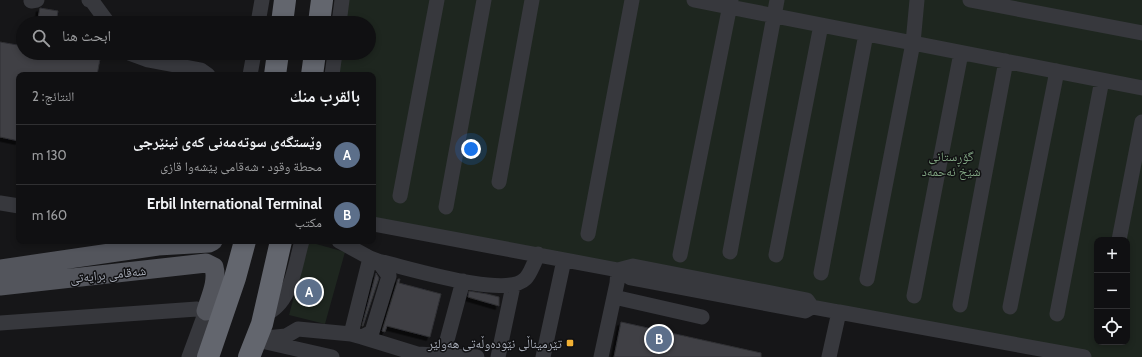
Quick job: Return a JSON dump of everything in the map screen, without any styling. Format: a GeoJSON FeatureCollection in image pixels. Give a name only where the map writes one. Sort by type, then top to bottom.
{"type":"FeatureCollection","features":[{"type":"Feature","properties":{"kind":"highway"},"geometry":{"type":"LineString","coordinates":[[283,16],[285,0]]}},
{"type":"Feature","properties":{"kind":"highway"},"geometry":{"type":"LineString","coordinates":[[275,72],[277,60]]}},
{"type":"Feature","properties":{"kind":"highway"},"geometry":{"type":"LineString","coordinates":[[312,72],[314,60]]}},
{"type":"Feature","properties":{"kind":"highway"},"geometry":{"type":"LineString","coordinates":[[208,357],[214,314],[235,278],[244,244]]}},
{"type":"Feature","properties":{"kind":"highway"},"geometry":{"type":"LineString","coordinates":[[253,348],[264,315],[280,244]]}},
{"type":"Feature","properties":{"kind":"main road","name":"شەقامی برایەتی"},"geometry":{"type":"LineString","coordinates":[[0,286],[33,274],[158,246],[192,244]]}},
{"type":"Feature","properties":{"kind":"main road","name":"شەقامی برایەتی"},"geometry":{"type":"LineString","coordinates":[[0,269],[33,274],[206,263],[214,267],[214,314]]}},
{"type":"Feature","properties":{"kind":"street"},"geometry":{"type":"LineString","coordinates":[[89,0],[92,1],[103,16]]}},
{"type":"Feature","properties":{"kind":"street"},"geometry":{"type":"LineString","coordinates":[[259,16],[262,0]]}},
{"type":"Feature","properties":{"kind":"street"},"geometry":{"type":"LineString","coordinates":[[340,16],[342,0]]}},
{"type":"Feature","properties":{"kind":"street"},"geometry":{"type":"LineString","coordinates":[[400,196],[437,0]]}},
{"type":"Feature","properties":{"kind":"street"},"geometry":{"type":"LineString","coordinates":[[446,207],[484,0]]}},
{"type":"Feature","properties":{"kind":"street"},"geometry":{"type":"LineString","coordinates":[[499,182],[532,0]]}},
{"type":"Feature","properties":{"kind":"street"},"geometry":{"type":"LineString","coordinates":[[588,234],[632,0]]}},
{"type":"Feature","properties":{"kind":"street"},"geometry":{"type":"LineString","coordinates":[[694,0],[731,4],[774,16],[1142,88]]}},
{"type":"Feature","properties":{"kind":"street"},"geometry":{"type":"LineString","coordinates":[[730,252],[777,0]]}},
{"type":"Feature","properties":{"kind":"street"},"geometry":{"type":"LineString","coordinates":[[867,279],[913,43],[917,0]]}},
{"type":"Feature","properties":{"kind":"street"},"geometry":{"type":"LineString","coordinates":[[970,0],[1142,33]]}},
{"type":"Feature","properties":{"kind":"street"},"geometry":{"type":"LineString","coordinates":[[680,255],[731,4]]}},
{"type":"Feature","properties":{"kind":"street"},"geometry":{"type":"LineString","coordinates":[[776,254],[821,25]]}},
{"type":"Feature","properties":{"kind":"street"},"geometry":{"type":"LineString","coordinates":[[821,273],[866,34]]}},
{"type":"Feature","properties":{"kind":"street"},"geometry":{"type":"LineString","coordinates":[[914,296],[961,53]]}},
{"type":"Feature","properties":{"kind":"street"},"geometry":{"type":"LineString","coordinates":[[148,60],[201,70],[204,72]]}},
{"type":"Feature","properties":{"kind":"street"},"geometry":{"type":"LineString","coordinates":[[251,72],[253,60]]}},
{"type":"Feature","properties":{"kind":"street"},"geometry":{"type":"LineString","coordinates":[[332,72],[334,60]]}},
{"type":"Feature","properties":{"kind":"street"},"geometry":{"type":"LineString","coordinates":[[960,305],[1006,62]]}},
{"type":"Feature","properties":{"kind":"street"},"geometry":{"type":"LineString","coordinates":[[1010,307],[1057,71]]}},
{"type":"Feature","properties":{"kind":"street"},"geometry":{"type":"LineString","coordinates":[[1057,314],[1102,80]]}},
{"type":"Feature","properties":{"kind":"street"},"geometry":{"type":"LineString","coordinates":[[1120,237],[1142,122]]}},
{"type":"Feature","properties":{"kind":"street"},"geometry":{"type":"LineString","coordinates":[[0,203],[16,206]]}},
{"type":"Feature","properties":{"kind":"street"},"geometry":{"type":"LineString","coordinates":[[376,225],[618,270],[633,266],[807,300],[812,308],[1084,357]]}},
{"type":"Feature","properties":{"kind":"street"},"geometry":{"type":"LineString","coordinates":[[264,315],[272,312],[279,306],[286,295],[301,244]]}},
{"type":"Feature","properties":{"kind":"street"},"geometry":{"type":"LineString","coordinates":[[345,244],[374,259],[474,284],[497,286],[513,286],[526,279],[538,254]]}},
{"type":"Feature","properties":{"kind":"street"},"geometry":{"type":"LineString","coordinates":[[356,336],[374,259]]}},
{"type":"Feature","properties":{"kind":"street"},"geometry":{"type":"LineString","coordinates":[[356,336],[372,332],[389,276],[374,259]]}},
{"type":"Feature","properties":{"kind":"street"},"geometry":{"type":"LineString","coordinates":[[543,357],[564,260]]}},
{"type":"Feature","properties":{"kind":"street"},"geometry":{"type":"LineString","coordinates":[[601,357],[614,297],[618,270]]}},
{"type":"Feature","properties":{"kind":"street"},"geometry":{"type":"LineString","coordinates":[[443,355],[463,281]]}},
{"type":"Feature","properties":{"kind":"street"},"geometry":{"type":"LineString","coordinates":[[498,357],[513,286]]}},
{"type":"Feature","properties":{"kind":"street"},"geometry":{"type":"LineString","coordinates":[[614,297],[702,317]]}},
{"type":"Feature","properties":{"kind":"street"},"geometry":{"type":"LineString","coordinates":[[0,323],[196,309],[214,314],[189,357]]}},
{"type":"Feature","properties":{"kind":"street"},"geometry":{"type":"LineString","coordinates":[[829,357],[839,312]]}},
{"type":"Feature","properties":{"kind":"street"},"geometry":{"type":"LineString","coordinates":[[253,348],[286,336],[298,329],[356,336],[417,354],[477,357]]}},
{"type":"Feature","properties":{"kind":"street"},"geometry":{"type":"LineString","coordinates":[[253,348],[297,357]]}},
{"type":"Feature","properties":{"kind":"street"},"geometry":{"type":"LineString","coordinates":[[253,348],[332,357]]}},
{"type":"Feature","properties":{"kind":"green space","name":"گۆڕستانی شێخ ئەحمەد"},"geometry":{"type":"Polygon","coordinates":[[[348,0],[1142,0],[1142,357],[1086,357],[376,219],[376,72],[337,72],[339,60],[376,60],[376,16],[346,16],[348,0]]]}},
{"type":"Feature","properties":{"kind":"green space"},"geometry":{"type":"Polygon","coordinates":[[[308,244],[316,244],[345,252],[325,324],[289,315],[308,244]]]}},
{"type":"Feature","properties":{"kind":"building"},"geometry":{"type":"Polygon","coordinates":[[[40,8],[58,11],[57,16],[38,16],[40,8]]]}},
{"type":"Feature","properties":{"kind":"building"},"geometry":{"type":"Polygon","coordinates":[[[0,42],[16,45],[16,60],[100,60],[98,72],[16,72],[16,140],[0,137],[0,42]]]}},
{"type":"Feature","properties":{"kind":"building"},"geometry":{"type":"Polygon","coordinates":[[[376,273],[379,278],[362,326],[376,273]]]}},
{"type":"Feature","properties":{"kind":"building"},"geometry":{"type":"Polygon","coordinates":[[[398,279],[400,279],[399,283],[441,294],[430,337],[387,326],[385,332],[382,331],[398,279]]]}},
{"type":"Feature","properties":{"kind":"building"},"geometry":{"type":"Polygon","coordinates":[[[469,291],[499,297],[499,306],[468,297],[469,291]]]}},
{"type":"Feature","properties":{"kind":"building"},"geometry":{"type":"Polygon","coordinates":[[[621,322],[761,353],[761,357],[614,357],[621,322]]]}},
{"type":"Feature","properties":{"kind":"place","name":"وێستگەی سوتەمەنی کەی ئینێرجی"},"geometry":{"type":"Point","coordinates":[309,292]}},
{"type":"Feature","properties":{"kind":"place","name":"Erbil International Terminal"},"geometry":{"type":"Point","coordinates":[659,339]}},
{"type":"Feature","properties":{"kind":"place","name":"تێرمیناڵی نێودەوڵەتی هەولێر"},"geometry":{"type":"Point","coordinates":[570,343]}}]}
